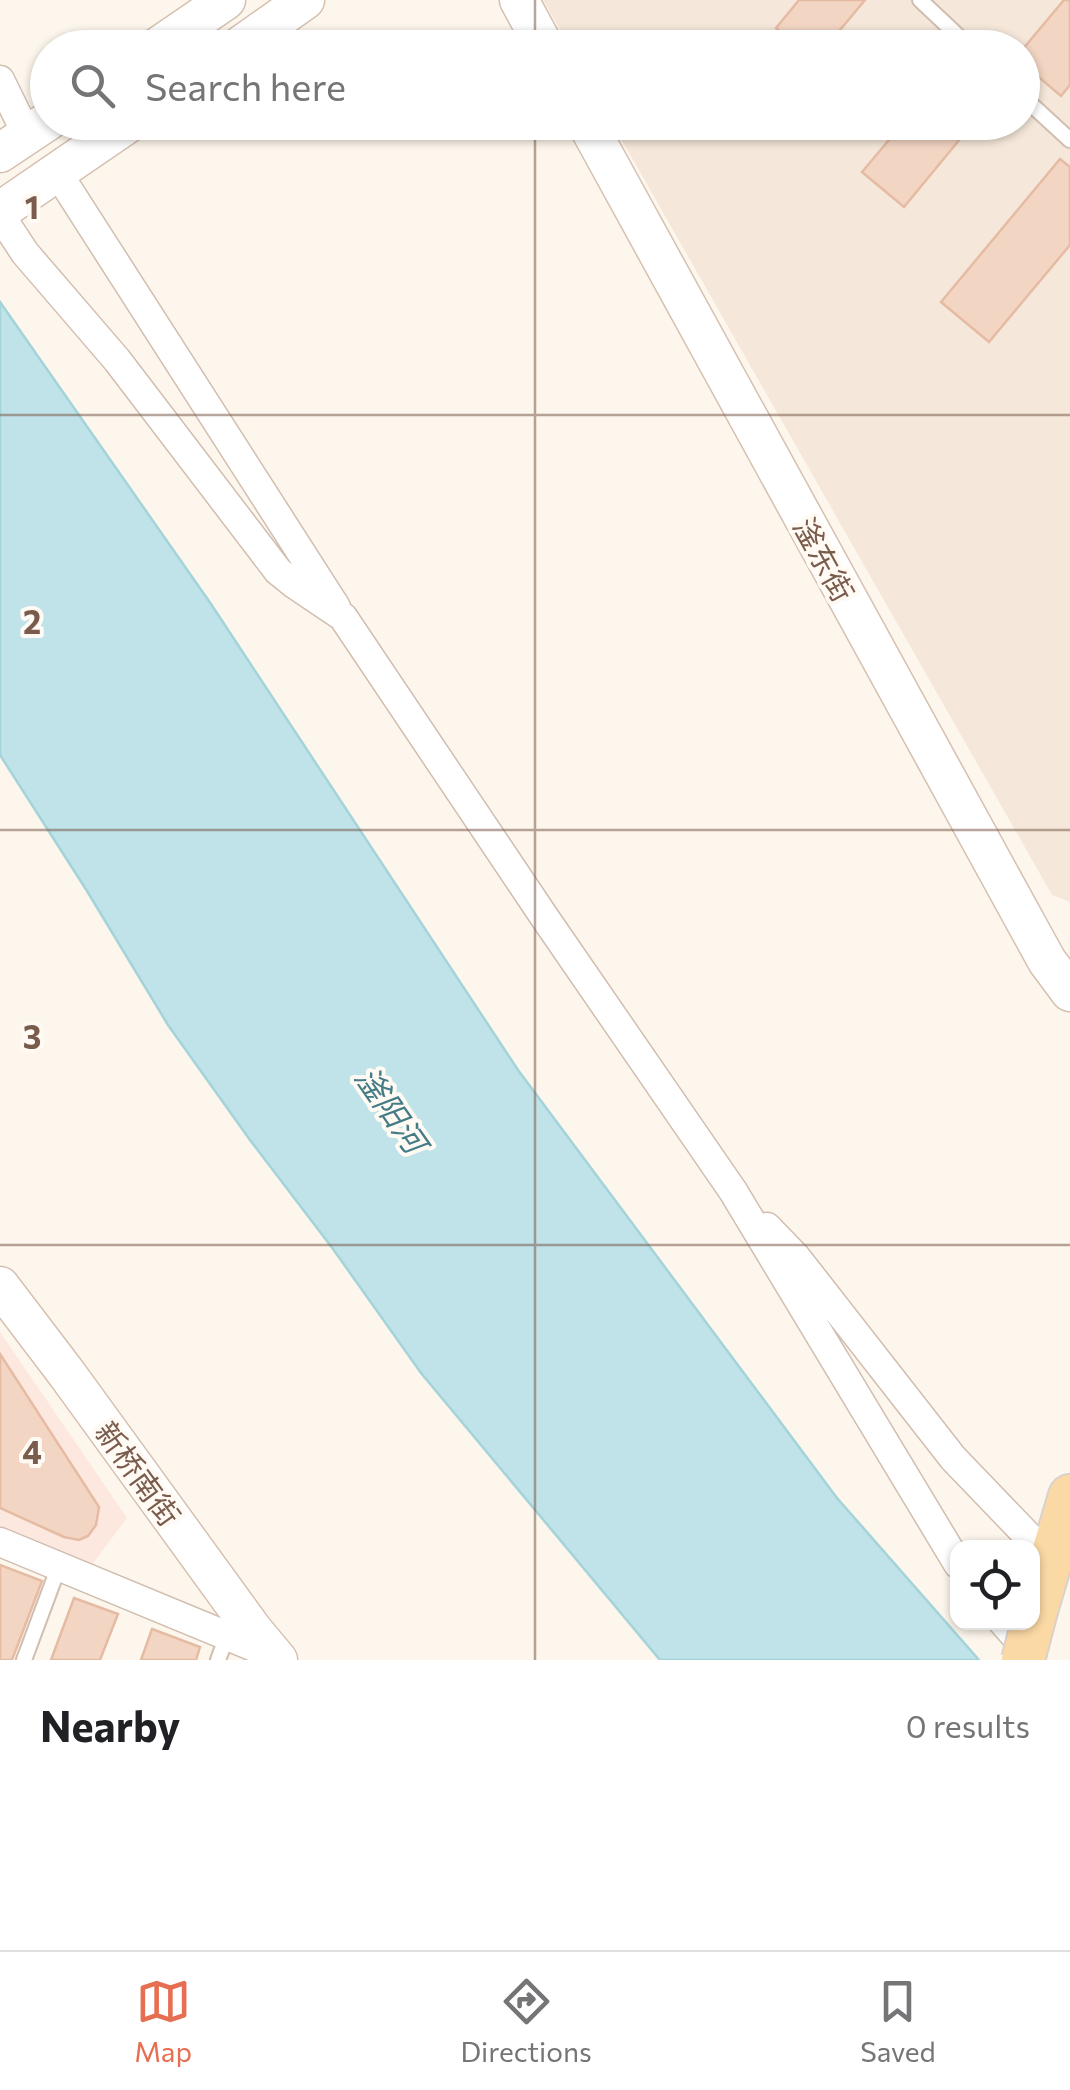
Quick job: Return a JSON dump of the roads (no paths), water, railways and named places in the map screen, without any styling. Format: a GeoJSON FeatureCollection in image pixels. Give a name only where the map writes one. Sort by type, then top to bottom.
{"type":"FeatureCollection","features":[{"type":"Feature","properties":{"kind":"main road"},"geometry":{"type":"LineString","coordinates":[[1040,1580],[1051,1560],[1070,1496]]}},
{"type":"Feature","properties":{"kind":"main road"},"geometry":{"type":"LineString","coordinates":[[1021,1630],[1023,1660]]}},
{"type":"Feature","properties":{"kind":"street"},"geometry":{"type":"LineString","coordinates":[[182,30],[226,0]]}},
{"type":"Feature","properties":{"kind":"street"},"geometry":{"type":"LineString","coordinates":[[262,30],[305,0]]}},
{"type":"Feature","properties":{"kind":"street"},"geometry":{"type":"LineString","coordinates":[[519,0],[535,30]]}},
{"type":"Feature","properties":{"kind":"street"},"geometry":{"type":"LineString","coordinates":[[0,80],[20,140]]}},
{"type":"Feature","properties":{"kind":"street"},"geometry":{"type":"LineString","coordinates":[[104,140],[0,213],[24,253],[117,360],[278,571],[343,616]]}},
{"type":"Feature","properties":{"kind":"street","name":"滏东街"},"geometry":{"type":"LineString","coordinates":[[596,140],[1038,944],[1070,992]]}},
{"type":"Feature","properties":{"kind":"street"},"geometry":{"type":"LineString","coordinates":[[45,181],[733,1191],[950,1551]]}},
{"type":"Feature","properties":{"kind":"street"},"geometry":{"type":"LineString","coordinates":[[733,1191],[796,1257],[952,1458],[1051,1560]]}},
{"type":"Feature","properties":{"kind":"street","name":"新桥南街"},"geometry":{"type":"LineString","coordinates":[[0,1286],[276,1657]]}},
{"type":"Feature","properties":{"kind":"street"},"geometry":{"type":"LineString","coordinates":[[0,1542],[59,1566],[223,1648],[276,1657]]}},
{"type":"Feature","properties":{"kind":"street"},"geometry":{"type":"LineString","coordinates":[[1025,1630],[1036,1660]]}},
{"type":"Feature","properties":{"kind":"lane"},"geometry":{"type":"LineString","coordinates":[[920,0],[951,30]]}},
{"type":"Feature","properties":{"kind":"lane"},"geometry":{"type":"LineString","coordinates":[[1040,112],[1070,140]]}},
{"type":"Feature","properties":{"kind":"lane"},"geometry":{"type":"LineString","coordinates":[[24,1660],[59,1566]]}},
{"type":"Feature","properties":{"kind":"water","name":"滏阳河"},"geometry":{"type":"Polygon","coordinates":[[[0,302],[211,604],[518,1070],[837,1498],[979,1660],[660,1660],[421,1373],[250,1140],[168,1025],[0,755],[0,302]]]}}]}
